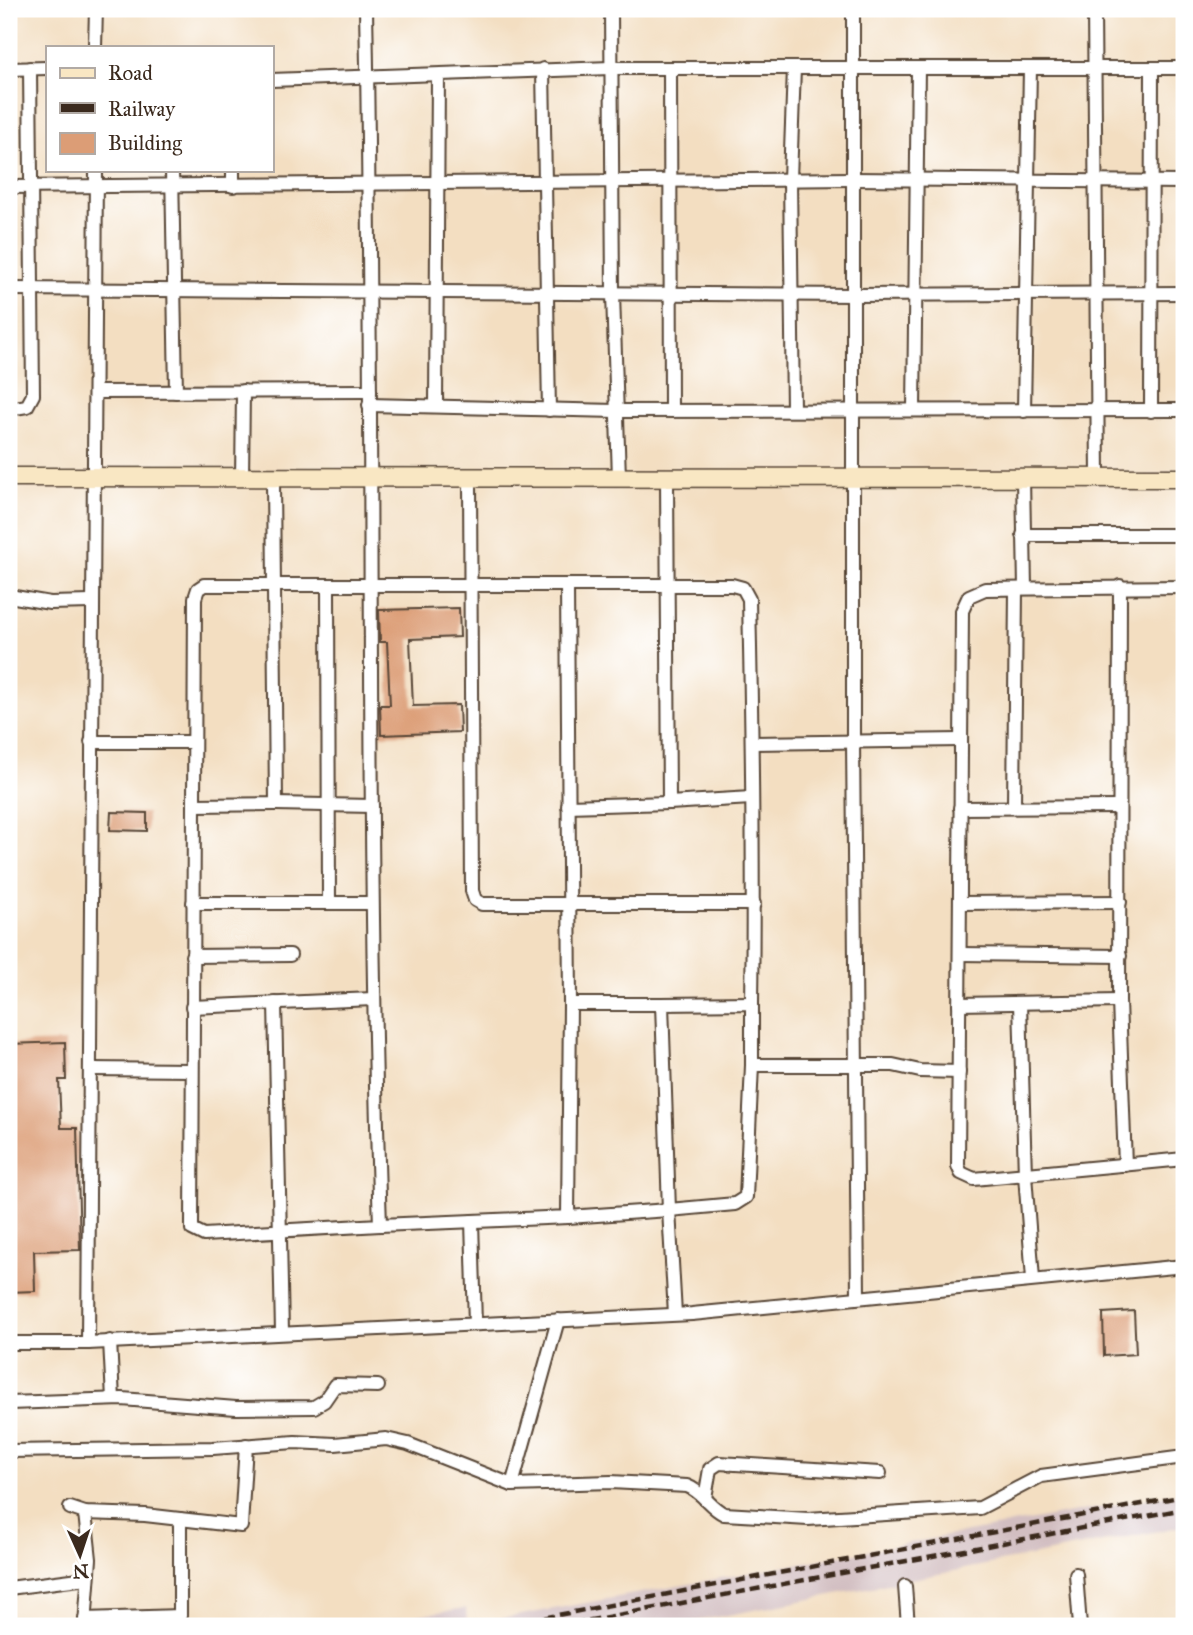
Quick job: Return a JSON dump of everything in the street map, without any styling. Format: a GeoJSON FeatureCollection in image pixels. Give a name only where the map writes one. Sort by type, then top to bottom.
{"type":"FeatureCollection","features":[{"type":"Feature","properties":{"kind":"street"},"geometry":{"type":"LineString","coordinates":[[95,46],[96,9]]}},
{"type":"Feature","properties":{"kind":"street"},"geometry":{"type":"LineString","coordinates":[[366,9],[372,291],[369,405],[373,999],[380,1224]]}},
{"type":"Feature","properties":{"kind":"street"},"geometry":{"type":"LineString","coordinates":[[611,9],[613,294],[619,478]]}},
{"type":"Feature","properties":{"kind":"street"},"geometry":{"type":"LineString","coordinates":[[853,9],[853,741],[858,1296]]}},
{"type":"Feature","properties":{"kind":"street"},"geometry":{"type":"LineString","coordinates":[[1094,9],[1098,477]]}},
{"type":"Feature","properties":{"kind":"street"},"geometry":{"type":"LineString","coordinates":[[9,409],[27,406],[33,395],[30,68]]}},
{"type":"Feature","properties":{"kind":"street"},"geometry":{"type":"LineString","coordinates":[[9,69],[46,68]]}},
{"type":"Feature","properties":{"kind":"street"},"geometry":{"type":"LineString","coordinates":[[273,80],[610,68],[1184,68]]}},
{"type":"Feature","properties":{"kind":"street"},"geometry":{"type":"LineString","coordinates":[[670,68],[671,411]]}},
{"type":"Feature","properties":{"kind":"street"},"geometry":{"type":"LineString","coordinates":[[793,410],[790,179],[794,68]]}},
{"type":"Feature","properties":{"kind":"street"},"geometry":{"type":"LineString","coordinates":[[914,410],[918,68]]}},
{"type":"Feature","properties":{"kind":"street"},"geometry":{"type":"LineString","coordinates":[[1024,411],[1030,68]]}},
{"type":"Feature","properties":{"kind":"street"},"geometry":{"type":"LineString","coordinates":[[1151,411],[1152,68]]}},
{"type":"Feature","properties":{"kind":"street"},"geometry":{"type":"LineString","coordinates":[[543,69],[549,410]]}},
{"type":"Feature","properties":{"kind":"street"},"geometry":{"type":"LineString","coordinates":[[436,406],[438,75]]}},
{"type":"Feature","properties":{"kind":"street"},"geometry":{"type":"LineString","coordinates":[[88,1343],[96,172]]}},
{"type":"Feature","properties":{"kind":"street"},"geometry":{"type":"LineString","coordinates":[[172,172],[172,291],[176,392]]}},
{"type":"Feature","properties":{"kind":"street"},"geometry":{"type":"LineString","coordinates":[[233,172],[233,186]]}},
{"type":"Feature","properties":{"kind":"street"},"geometry":{"type":"LineString","coordinates":[[9,187],[790,179],[1184,182]]}},
{"type":"Feature","properties":{"kind":"street"},"geometry":{"type":"LineString","coordinates":[[9,289],[854,295],[1184,293]]}},
{"type":"Feature","properties":{"kind":"street"},"geometry":{"type":"LineString","coordinates":[[95,392],[370,390]]}},
{"type":"Feature","properties":{"kind":"street"},"geometry":{"type":"LineString","coordinates":[[242,480],[243,391]]}},
{"type":"Feature","properties":{"kind":"street"},"geometry":{"type":"LineString","coordinates":[[369,405],[616,411],[1184,410]]}},
{"type":"Feature","properties":{"kind":"street"},"geometry":{"type":"LineString","coordinates":[[9,477],[95,476],[242,480],[854,476],[1184,478]]}},
{"type":"Feature","properties":{"kind":"street"},"geometry":{"type":"LineString","coordinates":[[1014,807],[1023,477]]}},
{"type":"Feature","properties":{"kind":"street"},"geometry":{"type":"LineString","coordinates":[[667,478],[669,803]]}},
{"type":"Feature","properties":{"kind":"street"},"geometry":{"type":"LineString","coordinates":[[470,479],[472,891],[475,900],[482,904],[754,904]]}},
{"type":"Feature","properties":{"kind":"street"},"geometry":{"type":"LineString","coordinates":[[273,480],[276,804]]}},
{"type":"Feature","properties":{"kind":"street"},"geometry":{"type":"LineString","coordinates":[[1023,536],[1184,535]]}},
{"type":"Feature","properties":{"kind":"street"},"geometry":{"type":"LineString","coordinates":[[204,585],[567,585],[732,585],[743,588],[749,599],[754,904],[752,1065],[746,1197],[735,1203],[669,1210],[204,1235],[192,1228],[193,742],[195,598],[198,589],[204,585]]}},
{"type":"Feature","properties":{"kind":"street"},"geometry":{"type":"LineString","coordinates":[[328,585],[329,903]]}},
{"type":"Feature","properties":{"kind":"street"},"geometry":{"type":"LineString","coordinates":[[567,585],[570,1004],[568,1217]]}},
{"type":"Feature","properties":{"kind":"street"},"geometry":{"type":"LineString","coordinates":[[1120,586],[1119,1001],[1125,1165]]}},
{"type":"Feature","properties":{"kind":"street"},"geometry":{"type":"LineString","coordinates":[[1184,587],[985,589],[969,596],[962,611],[958,1166],[961,1173],[974,1179],[1184,1159]]}},
{"type":"Feature","properties":{"kind":"street"},"geometry":{"type":"LineString","coordinates":[[9,596],[50,603],[91,602]]}},
{"type":"Feature","properties":{"kind":"street"},"geometry":{"type":"LineString","coordinates":[[752,743],[960,740]]}},
{"type":"Feature","properties":{"kind":"street"},"geometry":{"type":"LineString","coordinates":[[91,743],[193,742]]}},
{"type":"Feature","properties":{"kind":"street"},"geometry":{"type":"LineString","coordinates":[[568,806],[751,798]]}},
{"type":"Feature","properties":{"kind":"street"},"geometry":{"type":"LineString","coordinates":[[194,804],[372,806]]}},
{"type":"Feature","properties":{"kind":"street"},"geometry":{"type":"LineString","coordinates":[[960,808],[1119,807]]}},
{"type":"Feature","properties":{"kind":"street"},"geometry":{"type":"LineString","coordinates":[[960,904],[1120,902]]}},
{"type":"Feature","properties":{"kind":"street"},"geometry":{"type":"LineString","coordinates":[[193,903],[372,903]]}},
{"type":"Feature","properties":{"kind":"street"},"geometry":{"type":"LineString","coordinates":[[960,954],[1120,956]]}},
{"type":"Feature","properties":{"kind":"street"},"geometry":{"type":"LineString","coordinates":[[192,956],[290,955]]}},
{"type":"Feature","properties":{"kind":"street"},"geometry":{"type":"LineString","coordinates":[[192,1007],[373,999]]}},
{"type":"Feature","properties":{"kind":"street"},"geometry":{"type":"LineString","coordinates":[[959,1004],[1119,1001]]}},
{"type":"Feature","properties":{"kind":"street"},"geometry":{"type":"LineString","coordinates":[[275,1003],[282,1332]]}},
{"type":"Feature","properties":{"kind":"street"},"geometry":{"type":"LineString","coordinates":[[570,1004],[752,1003]]}},
{"type":"Feature","properties":{"kind":"street"},"geometry":{"type":"LineString","coordinates":[[1020,1003],[1025,1175],[1033,1279]]}},
{"type":"Feature","properties":{"kind":"street"},"geometry":{"type":"LineString","coordinates":[[662,1004],[675,1314]]}},
{"type":"Feature","properties":{"kind":"street"},"geometry":{"type":"LineString","coordinates":[[752,1065],[855,1064],[959,1072]]}},
{"type":"Feature","properties":{"kind":"street"},"geometry":{"type":"LineString","coordinates":[[90,1069],[191,1070]]}},
{"type":"Feature","properties":{"kind":"street"},"geometry":{"type":"LineString","coordinates":[[472,1221],[475,1324]]}},
{"type":"Feature","properties":{"kind":"street"},"geometry":{"type":"LineString","coordinates":[[9,1343],[88,1343],[675,1314],[1184,1266]]}},
{"type":"Feature","properties":{"kind":"street"},"geometry":{"type":"LineString","coordinates":[[512,1485],[558,1320]]}},
{"type":"Feature","properties":{"kind":"street"},"geometry":{"type":"LineString","coordinates":[[110,1341],[113,1399]]}},
{"type":"Feature","properties":{"kind":"street"},"geometry":{"type":"LineString","coordinates":[[9,1403],[113,1399],[236,1408],[314,1408],[324,1401],[335,1385],[379,1386]]}},
{"type":"Feature","properties":{"kind":"street"},"geometry":{"type":"LineString","coordinates":[[9,1451],[398,1441],[512,1485],[611,1482],[673,1485],[698,1490],[715,1510],[724,1514],[808,1518],[974,1508],[1041,1476],[1184,1457]]}},
{"type":"Feature","properties":{"kind":"street"},"geometry":{"type":"LineString","coordinates":[[70,1508],[85,1513],[241,1526],[246,1445]]}},
{"type":"Feature","properties":{"kind":"street"},"geometry":{"type":"LineString","coordinates":[[705,1498],[710,1469],[719,1463],[880,1472]]}},
{"type":"Feature","properties":{"kind":"street"},"geometry":{"type":"LineString","coordinates":[[85,1513],[90,1559],[85,1623],[180,1616],[180,1519]]}},
{"type":"Feature","properties":{"kind":"street"},"geometry":{"type":"LineString","coordinates":[[1076,1574],[1080,1626]]}},
{"type":"Feature","properties":{"kind":"street"},"geometry":{"type":"LineString","coordinates":[[9,1588],[87,1578]]}},
{"type":"Feature","properties":{"kind":"street"},"geometry":{"type":"LineString","coordinates":[[905,1586],[908,1626]]}},
{"type":"Feature","properties":{"kind":"shaded area"},"geometry":{"type":"Polygon","coordinates":[[[1184,1492],[1184,1526],[672,1626],[344,1626],[466,1608],[467,1625],[1184,1492]]]}},
{"type":"Feature","properties":{"kind":"green space"},"geometry":{"type":"Polygon","coordinates":[[[9,184],[13,184],[14,293],[9,293],[9,184]]]}},
{"type":"Feature","properties":{"kind":"building"},"geometry":{"type":"Polygon","coordinates":[[[459,608],[460,637],[410,639],[413,706],[459,705],[460,732],[381,735],[380,705],[390,705],[387,642],[380,642],[379,610],[459,608]]]}},
{"type":"Feature","properties":{"kind":"building"},"geometry":{"type":"Polygon","coordinates":[[[111,812],[147,813],[147,831],[110,830],[111,812]]]}},
{"type":"Feature","properties":{"kind":"building"},"geometry":{"type":"Polygon","coordinates":[[[65,1042],[66,1080],[59,1080],[61,1128],[77,1128],[80,1250],[34,1251],[35,1291],[9,1292],[9,1044],[65,1042]]]}},
{"type":"Feature","properties":{"kind":"building"},"geometry":{"type":"Polygon","coordinates":[[[1134,1311],[1136,1354],[1104,1356],[1103,1313],[1134,1311]]]}},
{"type":"Feature","properties":{"kind":"railway"},"geometry":{"type":"LineString","coordinates":[[500,1626],[1184,1496]]}},
{"type":"Feature","properties":{"kind":"railway"},"geometry":{"type":"LineString","coordinates":[[559,1626],[1184,1509]]}}]}
